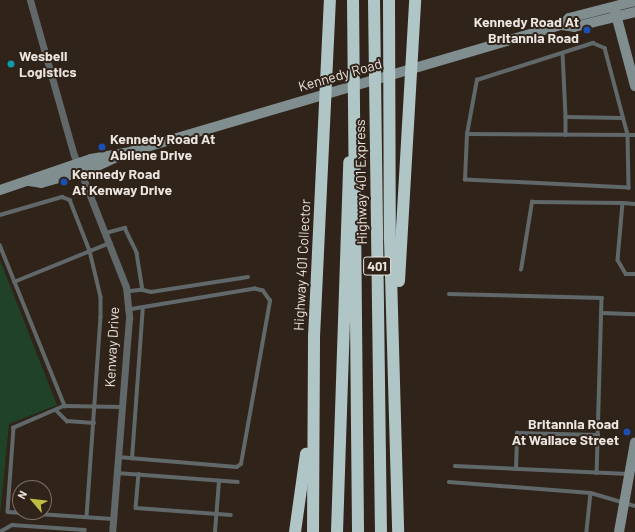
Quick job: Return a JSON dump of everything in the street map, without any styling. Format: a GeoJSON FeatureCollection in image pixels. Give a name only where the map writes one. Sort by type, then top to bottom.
{"type":"FeatureCollection","features":[{"type":"Feature","properties":{"kind":"highway","name":"Highway 401 Collector"},"geometry":{"type":"LineString","coordinates":[[313,532],[311,417],[330,0]]}},
{"type":"Feature","properties":{"kind":"highway","name":"Highway 401 Express"},"geometry":{"type":"LineString","coordinates":[[353,0],[358,532]]}},
{"type":"Feature","properties":{"kind":"highway","name":"Highway 401 Express"},"geometry":{"type":"LineString","coordinates":[[374,0],[381,532]]}},
{"type":"Feature","properties":{"kind":"highway","name":"401"},"geometry":{"type":"LineString","coordinates":[[389,0],[390,239],[395,372],[398,532]]}},
{"type":"Feature","properties":{"kind":"highway"},"geometry":{"type":"LineString","coordinates":[[395,372],[405,137],[415,0]]}},
{"type":"Feature","properties":{"kind":"highway"},"geometry":{"type":"LineString","coordinates":[[337,532],[346,181],[354,137]]}},
{"type":"Feature","properties":{"kind":"highway"},"geometry":{"type":"LineString","coordinates":[[295,532],[311,417]]}},
{"type":"Feature","properties":{"kind":"main road","name":"Kennedy Road"},"geometry":{"type":"LineString","coordinates":[[0,190],[29,181],[41,183],[79,168],[116,160],[126,153],[562,25],[574,27],[615,8],[635,1]]}},
{"type":"Feature","properties":{"kind":"main road","name":"Kennedy Road"},"geometry":{"type":"LineString","coordinates":[[615,8],[635,12]]}},
{"type":"Feature","properties":{"kind":"main road"},"geometry":{"type":"LineString","coordinates":[[615,8],[635,86]]}},
{"type":"Feature","properties":{"kind":"main road"},"geometry":{"type":"LineString","coordinates":[[620,532],[635,448]]}},
{"type":"Feature","properties":{"kind":"street","name":"Kenway Drive"},"geometry":{"type":"LineString","coordinates":[[30,0],[79,168],[110,242],[126,292],[128,310],[112,532]]}},
{"type":"Feature","properties":{"kind":"lane"},"geometry":{"type":"LineString","coordinates":[[594,43],[605,48],[623,118],[628,135],[629,188],[465,180],[467,134],[477,80],[594,43]]}},
{"type":"Feature","properties":{"kind":"lane"},"geometry":{"type":"LineString","coordinates":[[563,53],[566,135]]}},
{"type":"Feature","properties":{"kind":"lane"},"geometry":{"type":"LineString","coordinates":[[566,117],[623,118]]}},
{"type":"Feature","properties":{"kind":"lane"},"geometry":{"type":"LineString","coordinates":[[467,134],[635,135]]}},
{"type":"Feature","properties":{"kind":"lane"},"geometry":{"type":"LineString","coordinates":[[0,215],[62,197],[70,200],[90,250],[101,297],[87,517]]}},
{"type":"Feature","properties":{"kind":"lane"},"geometry":{"type":"LineString","coordinates":[[520,270],[532,202],[635,204]]}},
{"type":"Feature","properties":{"kind":"lane"},"geometry":{"type":"LineString","coordinates":[[623,203],[618,260],[626,274],[635,274]]}},
{"type":"Feature","properties":{"kind":"lane"},"geometry":{"type":"LineString","coordinates":[[106,233],[125,228],[142,271],[143,290]]}},
{"type":"Feature","properties":{"kind":"lane"},"geometry":{"type":"LineString","coordinates":[[14,282],[110,242]]}},
{"type":"Feature","properties":{"kind":"lane"},"geometry":{"type":"LineString","coordinates":[[0,245],[65,406]]}},
{"type":"Feature","properties":{"kind":"lane"},"geometry":{"type":"LineString","coordinates":[[126,292],[143,290],[151,292],[248,277]]}},
{"type":"Feature","properties":{"kind":"lane"},"geometry":{"type":"LineString","coordinates":[[118,457],[237,467],[241,464],[270,301],[263,291],[255,289],[128,310]]}},
{"type":"Feature","properties":{"kind":"lane"},"geometry":{"type":"LineString","coordinates":[[449,294],[602,298],[597,473]]}},
{"type":"Feature","properties":{"kind":"lane"},"geometry":{"type":"LineString","coordinates":[[132,459],[143,308]]}},
{"type":"Feature","properties":{"kind":"lane"},"geometry":{"type":"LineString","coordinates":[[602,313],[635,314]]}},
{"type":"Feature","properties":{"kind":"lane"},"geometry":{"type":"LineString","coordinates":[[113,519],[8,512],[14,428],[65,406],[122,407]]}},
{"type":"Feature","properties":{"kind":"lane"},"geometry":{"type":"LineString","coordinates":[[56,410],[67,421],[94,423]]}},
{"type":"Feature","properties":{"kind":"lane"},"geometry":{"type":"LineString","coordinates":[[516,469],[517,433],[598,435]]}},
{"type":"Feature","properties":{"kind":"lane"},"geometry":{"type":"LineString","coordinates":[[455,466],[630,474]]}},
{"type":"Feature","properties":{"kind":"lane"},"geometry":{"type":"LineString","coordinates":[[117,473],[238,482]]}},
{"type":"Feature","properties":{"kind":"lane"},"geometry":{"type":"LineString","coordinates":[[139,474],[136,508],[231,515]]}},
{"type":"Feature","properties":{"kind":"lane"},"geometry":{"type":"LineString","coordinates":[[215,532],[219,481]]}},
{"type":"Feature","properties":{"kind":"lane"},"geometry":{"type":"LineString","coordinates":[[449,482],[590,493],[635,506]]}},
{"type":"Feature","properties":{"kind":"lane"},"geometry":{"type":"LineString","coordinates":[[587,532],[590,493]]}},
{"type":"Feature","properties":{"kind":"lane"},"geometry":{"type":"LineString","coordinates":[[0,532],[12,525],[85,530]]}},
{"type":"Feature","properties":{"kind":"green space"},"geometry":{"type":"Polygon","coordinates":[[[0,260],[57,405],[9,424],[0,515],[0,260]]]}},
{"type":"Feature","properties":{"kind":"place","name":"Kennedy Road At Britannia Road"},"geometry":{"type":"Point","coordinates":[587,30]}},
{"type":"Feature","properties":{"kind":"place","name":"Wesbell Logistics"},"geometry":{"type":"Point","coordinates":[11,64]}},
{"type":"Feature","properties":{"kind":"place","name":"Kennedy Road At Abilene Drive"},"geometry":{"type":"Point","coordinates":[102,147]}},
{"type":"Feature","properties":{"kind":"place","name":"Kennedy Road At Kenway Drive"},"geometry":{"type":"Point","coordinates":[64,182]}},
{"type":"Feature","properties":{"kind":"place","name":"Britannia Road At Wallace Street"},"geometry":{"type":"Point","coordinates":[627,432]}}]}
